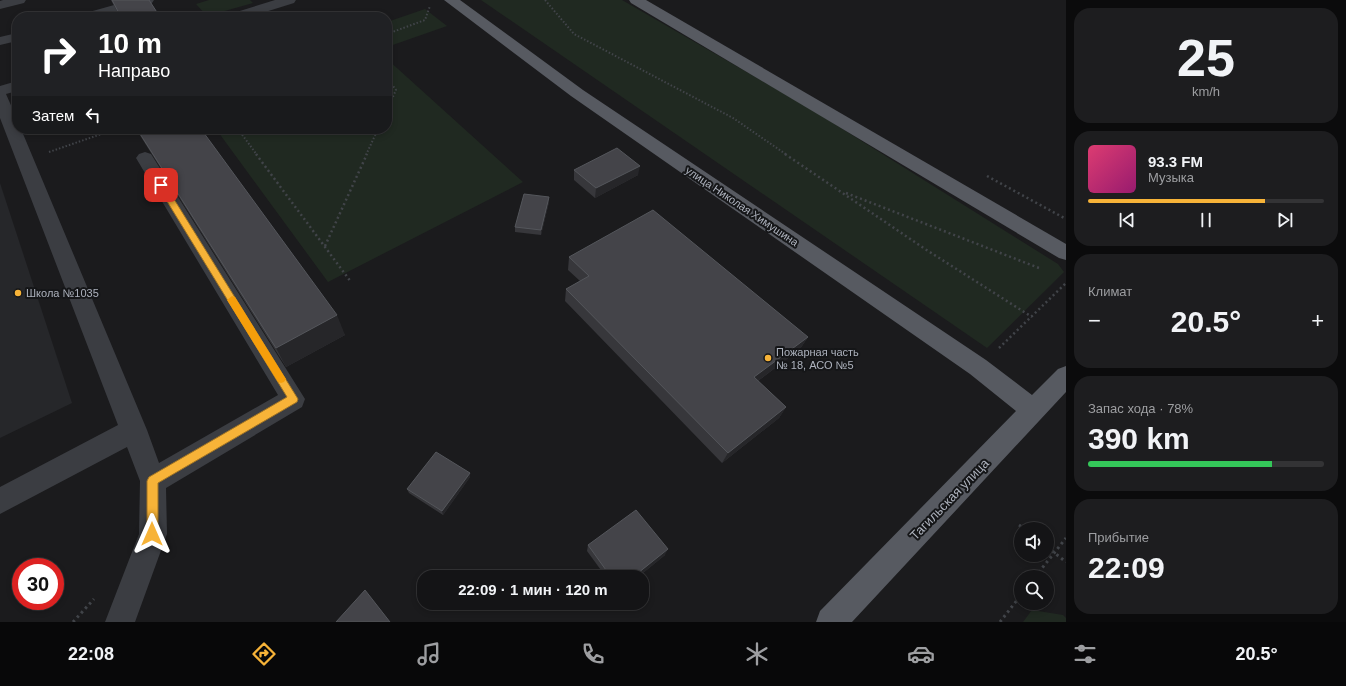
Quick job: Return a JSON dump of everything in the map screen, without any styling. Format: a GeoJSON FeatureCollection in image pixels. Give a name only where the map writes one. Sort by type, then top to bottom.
{"type":"FeatureCollection","features":[{"type":"Feature","properties":{"kind":"main road","name":"улица Николая Химушина"},"geometry":{"type":"LineString","coordinates":[[451,0],[577,93],[978,368],[1034,410]]}},
{"type":"Feature","properties":{"kind":"main road"},"geometry":{"type":"LineString","coordinates":[[636,0],[1066,253]]}},
{"type":"Feature","properties":{"kind":"main road","name":"Тагильская улица"},"geometry":{"type":"LineString","coordinates":[[831,622],[1066,376]]}},
{"type":"Feature","properties":{"kind":"street"},"geometry":{"type":"LineString","coordinates":[[0,5],[19,0]]}},
{"type":"Feature","properties":{"kind":"street"},"geometry":{"type":"LineString","coordinates":[[105,12],[147,0]]}},
{"type":"Feature","properties":{"kind":"street"},"geometry":{"type":"LineString","coordinates":[[251,12],[289,0]]}},
{"type":"Feature","properties":{"kind":"street"},"geometry":{"type":"LineString","coordinates":[[0,41],[12,38]]}},
{"type":"Feature","properties":{"kind":"street"},"geometry":{"type":"LineString","coordinates":[[0,91],[12,87]]}},
{"type":"Feature","properties":{"kind":"street"},"geometry":{"type":"LineString","coordinates":[[0,97],[12,126]]}},
{"type":"Feature","properties":{"kind":"street"},"geometry":{"type":"LineString","coordinates":[[15,134],[153,481],[152,534],[120,622]]}},
{"type":"Feature","properties":{"kind":"street"},"geometry":{"type":"LineString","coordinates":[[145,158],[293,399],[153,481]]}},
{"type":"Feature","properties":{"kind":"street"},"geometry":{"type":"LineString","coordinates":[[0,501],[134,430]]}},
{"type":"Feature","properties":{"kind":"path"},"geometry":{"type":"LineString","coordinates":[[545,0],[574,34],[733,118],[925,250],[1032,317]]}},
{"type":"Feature","properties":{"kind":"path"},"geometry":{"type":"LineString","coordinates":[[392,32],[425,20],[431,2]]}},
{"type":"Feature","properties":{"kind":"path"},"geometry":{"type":"LineString","coordinates":[[392,85],[396,90],[392,99]]}},
{"type":"Feature","properties":{"kind":"path"},"geometry":{"type":"LineString","coordinates":[[26,160],[101,134]]}},
{"type":"Feature","properties":{"kind":"path"},"geometry":{"type":"LineString","coordinates":[[242,134],[351,282]]}},
{"type":"Feature","properties":{"kind":"path"},"geometry":{"type":"LineString","coordinates":[[325,246],[376,134]]}},
{"type":"Feature","properties":{"kind":"path"},"geometry":{"type":"LineString","coordinates":[[842,192],[1044,270]]}},
{"type":"Feature","properties":{"kind":"path"},"geometry":{"type":"LineString","coordinates":[[994,353],[1066,283]]}},
{"type":"Feature","properties":{"kind":"path"},"geometry":{"type":"LineString","coordinates":[[1066,538],[1054,553],[1066,562]]}},
{"type":"Feature","properties":{"kind":"path"},"geometry":{"type":"LineString","coordinates":[[1041,570],[1047,562]]}},
{"type":"Feature","properties":{"kind":"path"},"geometry":{"type":"LineString","coordinates":[[1000,622],[1014,604]]}},
{"type":"Feature","properties":{"kind":"shaded area"},"geometry":{"type":"Polygon","coordinates":[[[209,0],[250,0],[253,3],[221,12],[203,12],[196,4],[209,0]]]}},
{"type":"Feature","properties":{"kind":"shaded area"},"geometry":{"type":"Polygon","coordinates":[[[481,0],[622,0],[809,108],[1058,264],[1064,272],[987,348],[481,0]]]}},
{"type":"Feature","properties":{"kind":"shaded area"},"geometry":{"type":"Polygon","coordinates":[[[425,9],[447,26],[392,45],[392,20],[425,9]]]}},
{"type":"Feature","properties":{"kind":"shaded area"},"geometry":{"type":"Polygon","coordinates":[[[392,64],[523,182],[328,282],[220,134],[392,134],[392,64]]]}},
{"type":"Feature","properties":{"kind":"shaded area","name":"Школа №1035"},"geometry":{"type":"Polygon","coordinates":[[[0,183],[72,403],[0,438],[0,183]]]}},
{"type":"Feature","properties":{"kind":"shaded area"},"geometry":{"type":"Polygon","coordinates":[[[1032,610],[1063,615],[1066,618],[1066,622],[1023,622],[1032,610]]]}},
{"type":"Feature","properties":{"kind":"building"},"geometry":{"type":"Polygon","coordinates":[[[112,0],[149,0],[157,12],[118,12],[112,0]]]}},
{"type":"Feature","properties":{"kind":"building"},"geometry":{"type":"Polygon","coordinates":[[[140,134],[205,134],[337,315],[276,348],[140,134]]]}},
{"type":"Feature","properties":{"kind":"building"},"geometry":{"type":"Polygon","coordinates":[[[617,148],[640,166],[596,188],[574,170],[617,148]]]}},
{"type":"Feature","properties":{"kind":"building"},"geometry":{"type":"Polygon","coordinates":[[[524,194],[549,197],[541,230],[515,227],[524,194]]]}},
{"type":"Feature","properties":{"kind":"building"},"geometry":{"type":"Polygon","coordinates":[[[653,210],[808,337],[754,377],[786,407],[728,453],[566,289],[589,276],[569,257],[653,210]]]}},
{"type":"Feature","properties":{"kind":"building"},"geometry":{"type":"Polygon","coordinates":[[[436,452],[470,473],[442,511],[407,489],[436,452]]]}},
{"type":"Feature","properties":{"kind":"building"},"geometry":{"type":"Polygon","coordinates":[[[636,510],[668,549],[642,570],[606,570],[588,545],[636,510]]]}},
{"type":"Feature","properties":{"kind":"building"},"geometry":{"type":"Polygon","coordinates":[[[365,590],[390,622],[336,622],[365,590]]]}},
{"type":"Feature","properties":{"kind":"slow traffic"},"geometry":{"type":"LineString","coordinates":[[232,300],[281,379]]}},
{"type":"Feature","properties":{"kind":"place","name":"Школа №1035"},"geometry":{"type":"Point","coordinates":[18,293]}},
{"type":"Feature","properties":{"kind":"place","name":"Пожарная часть № 18, АСО №5"},"geometry":{"type":"Point","coordinates":[768,358]}},
{"type":"Feature","properties":{"kind":"route"},"geometry":{"type":"LineString","coordinates":[[152,534],[153,481],[293,399],[161,185]]}}]}
